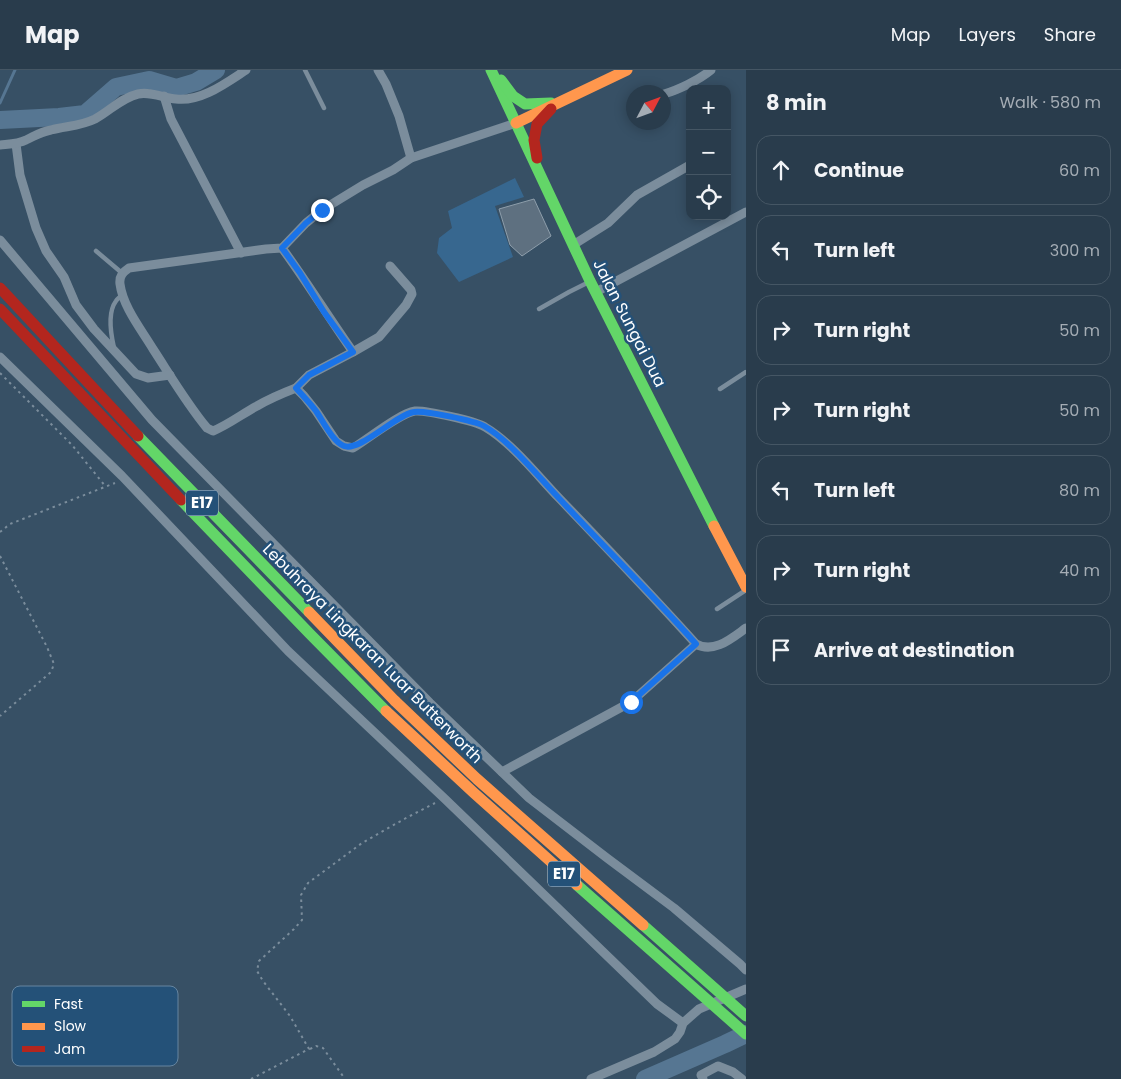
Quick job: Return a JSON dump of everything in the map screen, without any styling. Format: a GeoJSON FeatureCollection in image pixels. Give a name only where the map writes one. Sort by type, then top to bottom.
{"type":"FeatureCollection","features":[{"type":"Feature","properties":{"kind":"main road"},"geometry":{"type":"LineString","coordinates":[[492,70],[513,96],[525,104],[558,102]]}},
{"type":"Feature","properties":{"kind":"main road","name":"Jalan Sungai Dua"},"geometry":{"type":"LineString","coordinates":[[492,70],[590,281],[746,589]]}},
{"type":"Feature","properties":{"kind":"main road"},"geometry":{"type":"LineString","coordinates":[[516,123],[627,70]]}},
{"type":"Feature","properties":{"kind":"main road"},"geometry":{"type":"LineString","coordinates":[[538,170],[534,140],[537,124],[558,102]]}},
{"type":"Feature","properties":{"kind":"main road","name":"Lebuhraya Lingkaran Luar Butterworth"},"geometry":{"type":"LineString","coordinates":[[0,288],[125,422],[395,701],[477,779],[746,1016]]}},
{"type":"Feature","properties":{"kind":"main road","name":"Lebuhraya Lingkaran Luar Butterworth"},"geometry":{"type":"LineString","coordinates":[[2,311],[289,613],[386,711],[467,788],[746,1034]]}},
{"type":"Feature","properties":{"kind":"street"},"geometry":{"type":"LineString","coordinates":[[0,145],[16,144],[38,133],[81,124],[95,119],[125,98],[141,93],[175,99],[189,99],[206,93],[246,70]]}},
{"type":"Feature","properties":{"kind":"street"},"geometry":{"type":"LineString","coordinates":[[378,70],[399,116],[411,158]]}},
{"type":"Feature","properties":{"kind":"street"},"geometry":{"type":"LineString","coordinates":[[671,91],[711,70]]}},
{"type":"Feature","properties":{"kind":"street"},"geometry":{"type":"LineString","coordinates":[[164,96],[171,119],[241,253]]}},
{"type":"Feature","properties":{"kind":"street"},"geometry":{"type":"LineString","coordinates":[[390,266],[411,290],[412,294],[406,305],[379,337],[309,375],[296,388],[284,392],[212,431],[202,422],[134,319],[120,282],[122,273],[128,268],[282,248],[306,223],[322,210],[411,158],[516,123]]}},
{"type":"Feature","properties":{"kind":"street"},"geometry":{"type":"LineString","coordinates":[[16,144],[20,176],[36,228],[46,251],[64,277],[79,310],[94,330],[136,374],[148,378],[170,375]]}},
{"type":"Feature","properties":{"kind":"street"},"geometry":{"type":"LineString","coordinates":[[573,245],[608,223],[637,195],[686,167]]}},
{"type":"Feature","properties":{"kind":"street"},"geometry":{"type":"LineString","coordinates":[[596,292],[746,212]]}},
{"type":"Feature","properties":{"kind":"street"},"geometry":{"type":"LineString","coordinates":[[0,240],[152,420],[411,685],[530,798],[674,908],[746,970]]}},
{"type":"Feature","properties":{"kind":"street"},"geometry":{"type":"LineString","coordinates":[[282,248],[353,352]]}},
{"type":"Feature","properties":{"kind":"street"},"geometry":{"type":"LineString","coordinates":[[0,357],[122,476],[288,651],[445,799],[657,1004],[683,1023]]}},
{"type":"Feature","properties":{"kind":"street"},"geometry":{"type":"LineString","coordinates":[[296,388],[316,411],[336,441],[344,446],[353,448],[402,416],[415,411],[451,417],[484,426],[504,441],[529,465],[696,644],[702,648],[714,647],[726,642],[746,628]]}},
{"type":"Feature","properties":{"kind":"street"},"geometry":{"type":"LineString","coordinates":[[502,772],[631,702],[696,644]]}},
{"type":"Feature","properties":{"kind":"street"},"geometry":{"type":"LineString","coordinates":[[591,1079],[654,1052],[675,1039],[683,1023],[699,1009],[746,989]]}},
{"type":"Feature","properties":{"kind":"street"},"geometry":{"type":"LineString","coordinates":[[703,1079],[701,1075],[718,1066],[733,1072],[742,1079]]}},
{"type":"Feature","properties":{"kind":"lane"},"geometry":{"type":"LineString","coordinates":[[305,70],[324,108]]}},
{"type":"Feature","properties":{"kind":"lane"},"geometry":{"type":"LineString","coordinates":[[96,251],[122,273]]}},
{"type":"Feature","properties":{"kind":"lane"},"geometry":{"type":"LineString","coordinates":[[540,310],[590,281]]}},
{"type":"Feature","properties":{"kind":"lane"},"geometry":{"type":"LineString","coordinates":[[115,350],[110,331],[112,311],[115,301],[123,294]]}},
{"type":"Feature","properties":{"kind":"lane"},"geometry":{"type":"LineString","coordinates":[[720,389],[746,372]]}},
{"type":"Feature","properties":{"kind":"lane"},"geometry":{"type":"LineString","coordinates":[[717,609],[746,589]]}},
{"type":"Feature","properties":{"kind":"path"},"geometry":{"type":"LineString","coordinates":[[0,373],[72,445],[106,487]]}},
{"type":"Feature","properties":{"kind":"path"},"geometry":{"type":"LineString","coordinates":[[0,532],[10,524],[117,482],[122,476]]}},
{"type":"Feature","properties":{"kind":"path"},"geometry":{"type":"LineString","coordinates":[[0,556],[47,646],[54,664],[51,672],[0,716]]}},
{"type":"Feature","properties":{"kind":"path"},"geometry":{"type":"LineString","coordinates":[[309,1049],[290,1016],[262,981],[258,971],[259,961],[302,920],[301,895],[308,883],[362,843],[445,799]]}},
{"type":"Feature","properties":{"kind":"path"},"geometry":{"type":"LineString","coordinates":[[251,1079],[316,1046],[323,1048],[346,1079]]}},
{"type":"Feature","properties":{"kind":"shaded area"},"geometry":{"type":"Polygon","coordinates":[[[515,178],[524,197],[495,206],[513,257],[459,282],[437,253],[439,238],[452,228],[448,211],[515,178]]]}},
{"type":"Feature","properties":{"kind":"building"},"geometry":{"type":"Polygon","coordinates":[[[534,199],[551,236],[522,256],[510,245],[499,209],[534,199]]]}},
{"type":"Feature","properties":{"kind":"waterway"},"geometry":{"type":"LineString","coordinates":[[0,103],[15,70]]}},
{"type":"Feature","properties":{"kind":"waterway"},"geometry":{"type":"LineString","coordinates":[[0,120],[85,114],[116,87],[149,80],[176,88],[196,82],[216,70]]}},
{"type":"Feature","properties":{"kind":"waterway"},"geometry":{"type":"LineString","coordinates":[[645,1079],[746,1034]]}},
{"type":"Feature","properties":{"kind":"traffic: fast"},"geometry":{"type":"LineString","coordinates":[[491,70],[590,281],[714,526]]}},
{"type":"Feature","properties":{"kind":"traffic: fast"},"geometry":{"type":"LineString","coordinates":[[501,80],[513,96],[525,104],[551,103]]}},
{"type":"Feature","properties":{"kind":"traffic: fast"},"geometry":{"type":"LineString","coordinates":[[138,436],[309,612]]}},
{"type":"Feature","properties":{"kind":"traffic: fast"},"geometry":{"type":"LineString","coordinates":[[181,500],[386,711]]}},
{"type":"Feature","properties":{"kind":"traffic: fast"},"geometry":{"type":"LineString","coordinates":[[577,885],[746,1034]]}},
{"type":"Feature","properties":{"kind":"traffic: fast"},"geometry":{"type":"LineString","coordinates":[[643,925],[746,1016]]}},
{"type":"Feature","properties":{"kind":"traffic: slow"},"geometry":{"type":"LineString","coordinates":[[516,123],[627,70]]}},
{"type":"Feature","properties":{"kind":"traffic: slow"},"geometry":{"type":"LineString","coordinates":[[714,526],[746,587]]}},
{"type":"Feature","properties":{"kind":"traffic: slow"},"geometry":{"type":"LineString","coordinates":[[309,612],[395,701]]}},
{"type":"Feature","properties":{"kind":"traffic: slow"},"geometry":{"type":"LineString","coordinates":[[395,701],[477,779],[643,925]]}},
{"type":"Feature","properties":{"kind":"traffic: slow"},"geometry":{"type":"LineString","coordinates":[[386,711],[577,885]]}},
{"type":"Feature","properties":{"kind":"traffic: jam"},"geometry":{"type":"LineString","coordinates":[[537,158],[534,140],[537,124],[551,109]]}},
{"type":"Feature","properties":{"kind":"traffic: jam"},"geometry":{"type":"LineString","coordinates":[[0,288],[138,436]]}},
{"type":"Feature","properties":{"kind":"traffic: jam"},"geometry":{"type":"LineString","coordinates":[[0,309],[181,500]]}},
{"type":"Feature","properties":{"kind":"route"},"geometry":{"type":"LineString","coordinates":[[322,210],[306,223],[282,248],[353,352],[309,375],[296,388],[316,411],[336,441],[344,446],[353,448],[402,416],[415,411],[451,417],[484,426],[504,441],[529,465],[696,644],[631,702]]}}]}
